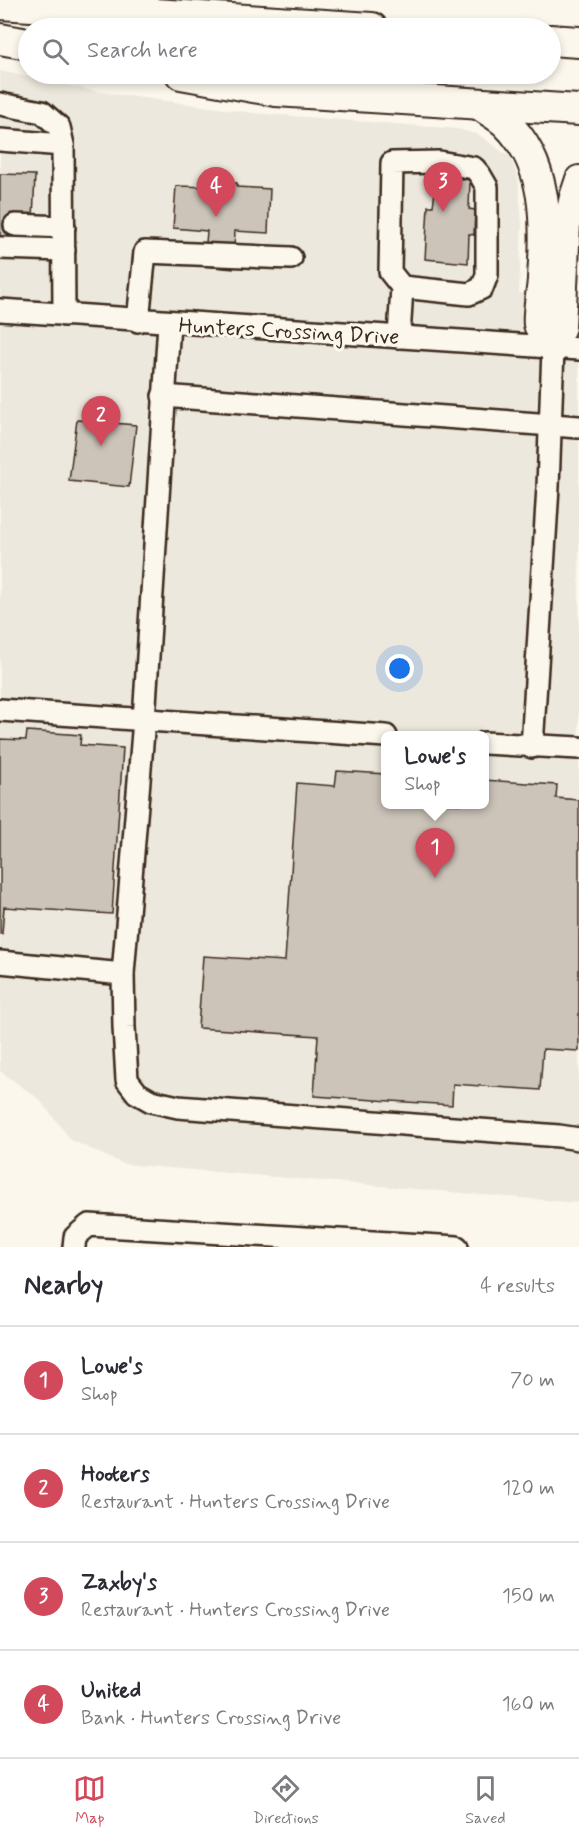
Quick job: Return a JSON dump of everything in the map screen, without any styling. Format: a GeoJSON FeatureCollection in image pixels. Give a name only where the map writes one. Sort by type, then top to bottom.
{"type":"FeatureCollection","features":[{"type":"Feature","properties":{"kind":"highway"},"geometry":{"type":"LineString","coordinates":[[0,4],[217,18]]}},
{"type":"Feature","properties":{"kind":"highway"},"geometry":{"type":"LineString","coordinates":[[0,39],[18,42]]}},
{"type":"Feature","properties":{"kind":"highway"},"geometry":{"type":"LineString","coordinates":[[561,41],[579,42]]}},
{"type":"Feature","properties":{"kind":"highway"},"geometry":{"type":"LineString","coordinates":[[237,84],[276,91],[579,110]]}},
{"type":"Feature","properties":{"kind":"highway"},"geometry":{"type":"LineString","coordinates":[[479,104],[504,122],[521,140],[532,158],[544,204],[546,237],[539,324],[566,349]]}},
{"type":"Feature","properties":{"kind":"main road"},"geometry":{"type":"LineString","coordinates":[[566,349],[562,327],[567,225],[579,179]]}},
{"type":"Feature","properties":{"kind":"street"},"geometry":{"type":"LineString","coordinates":[[0,104],[42,112],[58,127],[63,145],[64,315]]}},
{"type":"Feature","properties":{"kind":"street"},"geometry":{"type":"LineString","coordinates":[[0,141],[63,145]]}},
{"type":"Feature","properties":{"kind":"street"},"geometry":{"type":"LineString","coordinates":[[439,162],[474,168],[487,188],[488,275],[482,288],[469,294],[407,287],[390,272],[392,163],[439,162]]}},
{"type":"Feature","properties":{"kind":"street"},"geometry":{"type":"LineString","coordinates":[[15,225],[64,227]]}},
{"type":"Feature","properties":{"kind":"street"},"geometry":{"type":"LineString","coordinates":[[0,248],[64,250]]}},
{"type":"Feature","properties":{"kind":"street"},"geometry":{"type":"LineString","coordinates":[[138,321],[145,252],[291,258]]}},
{"type":"Feature","properties":{"kind":"street"},"geometry":{"type":"LineString","coordinates":[[399,337],[407,287]]}},
{"type":"Feature","properties":{"kind":"street","name":"Hunters Crossing Drive"},"geometry":{"type":"LineString","coordinates":[[0,310],[566,349]]}},
{"type":"Feature","properties":{"kind":"street"},"geometry":{"type":"LineString","coordinates":[[169,323],[144,720],[123,974],[128,1080],[137,1093],[151,1101],[178,1107],[579,1139]]}},
{"type":"Feature","properties":{"kind":"street"},"geometry":{"type":"LineString","coordinates":[[532,747],[551,425],[566,349]]}},
{"type":"Feature","properties":{"kind":"street"},"geometry":{"type":"LineString","coordinates":[[163,396],[579,427]]}},
{"type":"Feature","properties":{"kind":"street"},"geometry":{"type":"LineString","coordinates":[[0,710],[381,736]]}},
{"type":"Feature","properties":{"kind":"street"},"geometry":{"type":"LineString","coordinates":[[489,743],[579,748]]}},
{"type":"Feature","properties":{"kind":"street"},"geometry":{"type":"LineString","coordinates":[[0,962],[123,974]]}},
{"type":"Feature","properties":{"kind":"street"},"geometry":{"type":"LineString","coordinates":[[74,1247],[75,1237],[89,1225],[457,1247]]}},
{"type":"Feature","properties":{"kind":"shaded area"},"geometry":{"type":"Polygon","coordinates":[[[0,71],[18,75],[18,84],[62,84],[100,92],[254,113],[459,129],[479,135],[510,157],[518,177],[522,225],[519,293],[579,298],[579,1203],[123,1164],[71,1140],[39,1099],[0,1071],[0,71]]]}},
{"type":"Feature","properties":{"kind":"building"},"geometry":{"type":"Polygon","coordinates":[[[445,172],[462,173],[462,180],[470,179],[469,209],[475,210],[474,235],[469,234],[468,263],[425,259],[428,206],[433,206],[437,177],[444,177],[445,172]]]}},
{"type":"Feature","properties":{"kind":"building"},"geometry":{"type":"Polygon","coordinates":[[[0,174],[35,175],[33,219],[16,219],[15,242],[0,241],[0,174]]]}},
{"type":"Feature","properties":{"kind":"building"},"geometry":{"type":"Polygon","coordinates":[[[214,182],[237,183],[237,187],[270,189],[268,233],[235,231],[233,269],[204,266],[207,231],[173,228],[176,186],[214,187],[214,182]]]}},
{"type":"Feature","properties":{"kind":"building"},"geometry":{"type":"Polygon","coordinates":[[[77,420],[136,425],[129,487],[69,481],[77,420]]]}},
{"type":"Feature","properties":{"kind":"building"},"geometry":{"type":"Polygon","coordinates":[[[27,731],[81,735],[80,745],[123,748],[112,914],[4,907],[2,934],[0,934],[0,739],[26,740],[27,731]]]}},
{"type":"Feature","properties":{"kind":"building"},"geometry":{"type":"Polygon","coordinates":[[[337,771],[381,774],[381,809],[489,809],[489,780],[557,785],[556,798],[579,800],[579,1051],[543,1049],[540,1090],[453,1084],[452,1105],[314,1096],[318,1036],[198,1028],[203,956],[285,961],[297,783],[335,786],[337,771]]]}},
{"type":"Feature","properties":{"kind":"place","name":"Zaxby's"},"geometry":{"type":"Point","coordinates":[443,212]}},
{"type":"Feature","properties":{"kind":"place","name":"United"},"geometry":{"type":"Point","coordinates":[216,217]}},
{"type":"Feature","properties":{"kind":"place","name":"Hooters"},"geometry":{"type":"Point","coordinates":[101,446]}},
{"type":"Feature","properties":{"kind":"place","name":"Lowe's"},"geometry":{"type":"Point","coordinates":[435,878]}}]}
